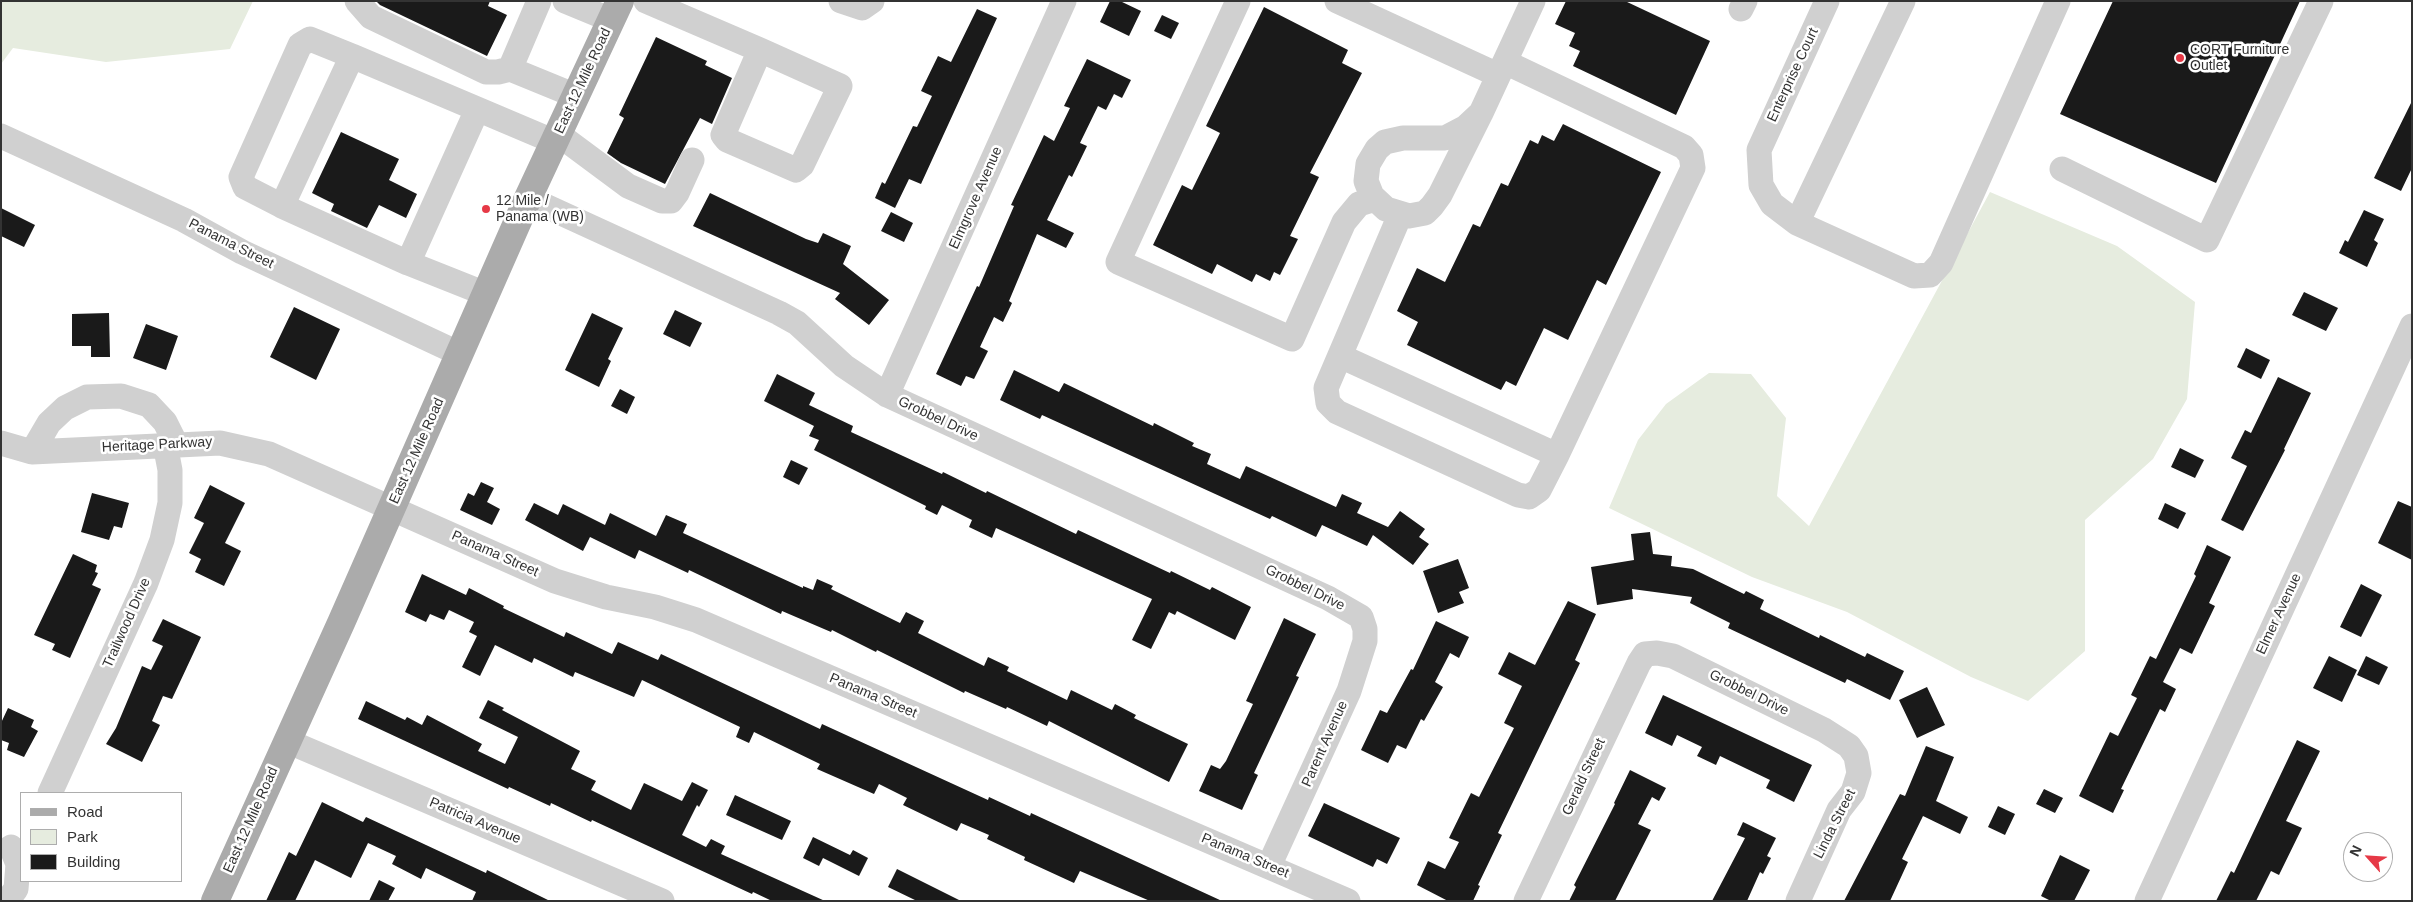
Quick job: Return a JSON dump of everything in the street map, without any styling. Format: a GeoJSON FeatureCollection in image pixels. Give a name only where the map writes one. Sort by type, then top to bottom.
{"type":"FeatureCollection","features":[{"type":"Feature","properties":{"kind":"main road","name":"East 12 Mile Road"},"geometry":{"type":"LineString","coordinates":[[215,901],[392,509],[528,198],[615,10]]}},
{"type":"Feature","properties":{"kind":"street"},"geometry":{"type":"LineString","coordinates":[[358,1],[371,17],[486,72],[498,72],[510,68],[576,96]]}},
{"type":"Feature","properties":{"kind":"street"},"geometry":{"type":"LineString","coordinates":[[510,68],[539,1]]}},
{"type":"Feature","properties":{"kind":"street"},"geometry":{"type":"LineString","coordinates":[[565,1],[615,10]]}},
{"type":"Feature","properties":{"kind":"street"},"geometry":{"type":"LineString","coordinates":[[646,1],[760,50],[840,86],[802,165],[796,170],[727,140],[724,135],[760,50]]}},
{"type":"Feature","properties":{"kind":"street"},"geometry":{"type":"LineString","coordinates":[[841,1],[862,8],[872,1]]}},
{"type":"Feature","properties":{"kind":"street","name":"Elmgrove Avenue"},"geometry":{"type":"LineString","coordinates":[[887,395],[1064,1]]}},
{"type":"Feature","properties":{"kind":"street"},"geometry":{"type":"LineString","coordinates":[[1238,1],[1118,262],[1292,338],[1344,222],[1359,204],[1375,199]]}},
{"type":"Feature","properties":{"kind":"street"},"geometry":{"type":"LineString","coordinates":[[1336,1],[1501,68],[1684,147],[1691,155],[1693,168],[1557,455],[1539,490],[1529,497],[1518,495],[1337,412],[1328,403],[1326,388],[1400,215]]}},
{"type":"Feature","properties":{"kind":"street"},"geometry":{"type":"LineString","coordinates":[[1481,112],[1466,127],[1445,138],[1403,138],[1385,142],[1377,149],[1366,172],[1368,189],[1375,199],[1386,209],[1400,215],[1417,216],[1432,206],[1481,112],[1533,1]]}},
{"type":"Feature","properties":{"kind":"street","name":"Enterprise Court"},"geometry":{"type":"LineString","coordinates":[[1797,223],[1772,204],[1762,185],[1759,150],[1827,1]]}},
{"type":"Feature","properties":{"kind":"street"},"geometry":{"type":"LineString","coordinates":[[1904,1],[1797,223],[1914,276],[1930,275],[1941,263],[2058,1]]}},
{"type":"Feature","properties":{"kind":"street"},"geometry":{"type":"LineString","coordinates":[[2062,169],[2207,240],[2322,1]]}},
{"type":"Feature","properties":{"kind":"street"},"geometry":{"type":"LineString","coordinates":[[486,294],[408,263],[282,206],[245,187],[241,177],[300,45],[310,39],[477,110],[556,138],[628,186],[662,201],[671,201],[677,193],[692,160]]}},
{"type":"Feature","properties":{"kind":"street"},"geometry":{"type":"LineString","coordinates":[[282,206],[352,56]]}},
{"type":"Feature","properties":{"kind":"street"},"geometry":{"type":"LineString","coordinates":[[408,263],[477,110]]}},
{"type":"Feature","properties":{"kind":"street","name":"Panama Street"},"geometry":{"type":"LineString","coordinates":[[1,136],[184,220],[242,252],[460,354]]}},
{"type":"Feature","properties":{"kind":"street","name":"Grobbel Drive"},"geometry":{"type":"LineString","coordinates":[[528,198],[785,316],[814,337],[844,366],[887,395],[1328,598],[1361,617]]}},
{"type":"Feature","properties":{"kind":"street","name":"Elmer Avenue"},"geometry":{"type":"LineString","coordinates":[[2147,901],[2412,326]]}},
{"type":"Feature","properties":{"kind":"street"},"geometry":{"type":"LineString","coordinates":[[1340,356],[1557,455]]}},
{"type":"Feature","properties":{"kind":"street","name":"Trailwood Drive"},"geometry":{"type":"LineString","coordinates":[[32,452],[49,422],[65,408],[87,397],[121,396],[149,405],[165,422],[171,444],[170,503],[162,540],[146,583],[50,792]]}},
{"type":"Feature","properties":{"kind":"street","name":"Heritage Parkway"},"geometry":{"type":"LineString","coordinates":[[1,443],[32,452],[220,443],[269,454],[392,509]]}},
{"type":"Feature","properties":{"kind":"street","name":"Panama Street"},"geometry":{"type":"LineString","coordinates":[[392,509],[555,581],[606,597],[655,607],[696,620],[1348,901]]}},
{"type":"Feature","properties":{"kind":"street","name":"Parent Avenue"},"geometry":{"type":"LineString","coordinates":[[1269,866],[1349,691],[1365,641],[1365,629],[1361,617]]}},
{"type":"Feature","properties":{"kind":"street","name":"Grobbel Drive"},"geometry":{"type":"LineString","coordinates":[[1645,654],[1657,653],[1673,656],[1824,730],[1850,746]]}},
{"type":"Feature","properties":{"kind":"street","name":"Gerald Street"},"geometry":{"type":"LineString","coordinates":[[1526,901],[1638,663],[1645,654]]}},
{"type":"Feature","properties":{"kind":"street","name":"Patricia Avenue"},"geometry":{"type":"LineString","coordinates":[[287,741],[662,901]]}},
{"type":"Feature","properties":{"kind":"street","name":"Linda Street"},"geometry":{"type":"LineString","coordinates":[[1798,901],[1839,810],[1853,792],[1859,773],[1856,756],[1850,746]]}},
{"type":"Feature","properties":{"kind":"street"},"geometry":{"type":"LineString","coordinates":[[7,901],[16,889],[18,864],[11,845]]}},
{"type":"Feature","properties":{"kind":"green space"},"geometry":{"type":"Polygon","coordinates":[[[1,1],[253,1],[230,49],[106,62],[13,48],[1,64],[1,1]]]}},
{"type":"Feature","properties":{"kind":"green space"},"geometry":{"type":"Polygon","coordinates":[[[1990,192],[2117,246],[2195,302],[2187,399],[2153,459],[2085,520],[2085,651],[2028,701],[1971,677],[1847,612],[1752,577],[1609,508],[1638,440],[1666,404],[1709,373],[1751,374],[1786,418],[1777,496],[1809,526],[1990,192]]]}},
{"type":"Feature","properties":{"kind":"building"},"geometry":{"type":"Polygon","coordinates":[[[376,1],[490,1],[488,6],[507,15],[487,56],[380,5],[376,1]]]}},
{"type":"Feature","properties":{"kind":"building"},"geometry":{"type":"Polygon","coordinates":[[[1110,1],[1120,1],[1141,11],[1129,36],[1100,22],[1110,1]]]}},
{"type":"Feature","properties":{"kind":"building"},"geometry":{"type":"Polygon","coordinates":[[[1566,1],[1625,1],[1710,41],[1676,115],[1573,66],[1580,51],[1569,46],[1575,33],[1555,24],[1566,1]]]}},
{"type":"Feature","properties":{"kind":"building","name":"CORT Furniture Outlet"},"geometry":{"type":"Polygon","coordinates":[[[2113,1],[2300,1],[2216,183],[2060,114],[2113,1]]]}},
{"type":"Feature","properties":{"kind":"building"},"geometry":{"type":"Polygon","coordinates":[[[1264,7],[1348,50],[1342,63],[1362,73],[1310,173],[1319,177],[1290,236],[1298,239],[1280,275],[1274,272],[1270,281],[1256,274],[1252,282],[1217,264],[1212,274],[1153,245],[1182,185],[1192,190],[1220,133],[1206,126],[1264,7]]]}},
{"type":"Feature","properties":{"kind":"building"},"geometry":{"type":"Polygon","coordinates":[[[977,9],[997,18],[921,184],[909,179],[895,208],[875,198],[882,182],[885,184],[913,126],[917,127],[932,96],[921,91],[938,56],[951,62],[977,9]]]}},
{"type":"Feature","properties":{"kind":"building"},"geometry":{"type":"Polygon","coordinates":[[[1162,15],[1179,23],[1171,39],[1154,31],[1162,15]]]}},
{"type":"Feature","properties":{"kind":"building"},"geometry":{"type":"Polygon","coordinates":[[[656,37],[707,61],[705,65],[732,78],[712,124],[700,118],[665,184],[621,163],[607,153],[624,118],[619,115],[656,37]]]}},
{"type":"Feature","properties":{"kind":"building"},"geometry":{"type":"Polygon","coordinates":[[[1087,59],[1131,80],[1122,98],[1114,94],[1106,110],[1098,106],[1080,143],[1087,146],[1072,177],[1069,175],[1047,220],[1074,233],[1066,248],[1037,234],[1009,301],[1012,303],[1003,322],[994,317],[980,347],[988,351],[974,379],[966,376],[961,386],[936,374],[977,286],[979,287],[1014,206],[1011,205],[1044,135],[1054,141],[1070,108],[1064,106],[1087,59]]]}},
{"type":"Feature","properties":{"kind":"building"},"geometry":{"type":"Polygon","coordinates":[[[2412,101],[2412,168],[2401,191],[2374,178],[2412,101]]]}},
{"type":"Feature","properties":{"kind":"building"},"geometry":{"type":"Polygon","coordinates":[[[1563,124],[1661,172],[1606,285],[1597,280],[1568,340],[1544,328],[1516,386],[1506,381],[1501,390],[1407,345],[1418,322],[1397,311],[1417,268],[1445,282],[1473,224],[1480,227],[1501,183],[1508,186],[1530,140],[1538,144],[1542,135],[1554,141],[1563,124]]]}},
{"type":"Feature","properties":{"kind":"building"},"geometry":{"type":"Polygon","coordinates":[[[341,132],[399,159],[389,180],[417,194],[406,218],[379,205],[367,228],[331,211],[334,204],[312,193],[341,132]]]}},
{"type":"Feature","properties":{"kind":"building"},"geometry":{"type":"Polygon","coordinates":[[[710,193],[806,239],[818,243],[823,233],[851,246],[843,264],[889,300],[869,325],[835,299],[840,293],[693,226],[710,193]]]}},
{"type":"Feature","properties":{"kind":"building"},"geometry":{"type":"Polygon","coordinates":[[[1,208],[35,225],[24,247],[1,236],[1,208]]]}},
{"type":"Feature","properties":{"kind":"building"},"geometry":{"type":"Polygon","coordinates":[[[2364,210],[2384,219],[2374,240],[2378,243],[2367,267],[2339,253],[2345,240],[2348,242],[2364,210]]]}},
{"type":"Feature","properties":{"kind":"building"},"geometry":{"type":"Polygon","coordinates":[[[891,212],[913,223],[904,242],[881,231],[891,212]]]}},
{"type":"Feature","properties":{"kind":"building"},"geometry":{"type":"Polygon","coordinates":[[[2304,292],[2338,308],[2326,331],[2292,315],[2304,292]]]}},
{"type":"Feature","properties":{"kind":"building"},"geometry":{"type":"Polygon","coordinates":[[[294,307],[340,329],[316,380],[270,357],[294,307]]]}},
{"type":"Feature","properties":{"kind":"building"},"geometry":{"type":"Polygon","coordinates":[[[675,310],[702,323],[690,347],[663,334],[675,310]]]}},
{"type":"Feature","properties":{"kind":"building"},"geometry":{"type":"Polygon","coordinates":[[[109,313],[110,357],[91,357],[91,346],[72,346],[72,314],[109,313]]]}},
{"type":"Feature","properties":{"kind":"building"},"geometry":{"type":"Polygon","coordinates":[[[592,313],[623,328],[608,359],[611,361],[599,387],[565,370],[592,313]]]}},
{"type":"Feature","properties":{"kind":"building"},"geometry":{"type":"Polygon","coordinates":[[[146,324],[178,336],[166,370],[133,358],[146,324]]]}},
{"type":"Feature","properties":{"kind":"building"},"geometry":{"type":"Polygon","coordinates":[[[2246,348],[2270,360],[2261,379],[2237,367],[2246,348]]]}},
{"type":"Feature","properties":{"kind":"building"},"geometry":{"type":"Polygon","coordinates":[[[1014,370],[1059,392],[1064,383],[1153,426],[1154,423],[1194,443],[1192,446],[1211,454],[1207,464],[1240,479],[1246,466],[1336,507],[1342,494],[1362,503],[1357,513],[1388,527],[1400,511],[1425,529],[1419,537],[1429,544],[1413,565],[1373,535],[1367,546],[1322,525],[1316,537],[1272,516],[1270,519],[1042,415],[1040,419],[1000,400],[1014,370]]]}},
{"type":"Feature","properties":{"kind":"building"},"geometry":{"type":"Polygon","coordinates":[[[777,374],[815,393],[809,405],[853,426],[851,432],[942,474],[943,472],[986,493],[987,491],[1076,534],[1078,530],[1170,573],[1171,571],[1210,590],[1212,587],[1251,607],[1235,640],[1177,611],[1175,615],[1169,612],[1151,649],[1132,640],[1152,599],[996,528],[992,538],[969,527],[972,520],[942,505],[937,515],[925,509],[926,506],[814,450],[819,440],[809,436],[814,426],[764,401],[777,374]]]}},
{"type":"Feature","properties":{"kind":"building"},"geometry":{"type":"Polygon","coordinates":[[[2278,377],[2311,393],[2285,450],[2243,531],[2221,520],[2247,466],[2231,458],[2245,430],[2251,433],[2278,377]]]}},
{"type":"Feature","properties":{"kind":"building"},"geometry":{"type":"Polygon","coordinates":[[[620,389],[635,397],[627,414],[611,406],[620,389]]]}},
{"type":"Feature","properties":{"kind":"building"},"geometry":{"type":"Polygon","coordinates":[[[2180,448],[2204,460],[2195,478],[2171,467],[2180,448]]]}},
{"type":"Feature","properties":{"kind":"building"},"geometry":{"type":"Polygon","coordinates":[[[791,460],[808,468],[799,485],[783,477],[791,460]]]}},
{"type":"Feature","properties":{"kind":"building"},"geometry":{"type":"Polygon","coordinates":[[[481,482],[494,488],[487,502],[500,509],[492,525],[460,510],[468,493],[474,496],[481,482]]]}},
{"type":"Feature","properties":{"kind":"building"},"geometry":{"type":"Polygon","coordinates":[[[210,485],[245,503],[225,543],[241,551],[224,586],[195,572],[201,559],[189,553],[204,523],[194,518],[210,485]]]}},
{"type":"Feature","properties":{"kind":"building"},"geometry":{"type":"Polygon","coordinates":[[[92,493],[129,503],[122,528],[114,526],[109,540],[81,532],[92,493]]]}},
{"type":"Feature","properties":{"kind":"building"},"geometry":{"type":"Polygon","coordinates":[[[2398,501],[2412,507],[2412,560],[2378,543],[2398,501]]]}},
{"type":"Feature","properties":{"kind":"building"},"geometry":{"type":"Polygon","coordinates":[[[534,503],[558,515],[563,504],[605,525],[610,513],[656,536],[666,515],[687,524],[683,533],[803,588],[803,586],[813,590],[817,579],[833,586],[831,589],[900,623],[906,612],[924,621],[918,633],[984,666],[988,657],[1009,667],[1007,671],[1067,700],[1071,690],[1112,710],[1115,704],[1136,715],[1134,718],[1188,744],[1169,782],[1049,721],[1047,726],[1007,707],[1006,709],[965,691],[964,693],[832,630],[831,632],[782,611],[781,614],[689,570],[688,573],[639,550],[635,559],[590,537],[583,551],[525,520],[534,503]]]}},
{"type":"Feature","properties":{"kind":"building"},"geometry":{"type":"Polygon","coordinates":[[[2165,503],[2186,513],[2178,529],[2158,519],[2165,503]]]}},
{"type":"Feature","properties":{"kind":"building"},"geometry":{"type":"Polygon","coordinates":[[[1650,532],[1653,554],[1672,556],[1671,566],[1693,569],[1744,594],[1746,591],[1764,600],[1760,609],[1819,638],[1820,635],[1865,657],[1867,653],[1904,671],[1890,700],[1847,679],[1845,683],[1728,628],[1730,623],[1690,603],[1692,597],[1632,589],[1633,599],[1597,605],[1591,567],[1634,560],[1631,534],[1650,532]]]}},
{"type":"Feature","properties":{"kind":"building"},"geometry":{"type":"Polygon","coordinates":[[[2207,545],[2231,557],[2209,603],[2215,606],[2192,654],[2180,648],[2163,682],[2176,689],[2165,712],[2160,709],[2121,789],[2124,790],[2113,813],[2079,796],[2110,732],[2118,736],[2137,698],[2131,695],[2150,656],[2156,659],[2196,576],[2194,574],[2207,545]]]}},
{"type":"Feature","properties":{"kind":"building"},"geometry":{"type":"Polygon","coordinates":[[[73,554],[97,565],[95,572],[98,573],[92,585],[101,589],[70,658],[52,650],[55,644],[34,635],[73,554]]]}},
{"type":"Feature","properties":{"kind":"building"},"geometry":{"type":"Polygon","coordinates":[[[1458,559],[1469,588],[1459,592],[1464,603],[1438,613],[1423,571],[1458,559]]]}},
{"type":"Feature","properties":{"kind":"building"},"geometry":{"type":"Polygon","coordinates":[[[422,574],[466,595],[469,588],[504,606],[503,608],[564,637],[566,632],[612,654],[618,642],[658,660],[661,654],[820,729],[822,724],[988,800],[989,797],[1030,816],[1031,813],[1222,901],[1150,901],[1080,871],[1074,883],[1024,860],[1025,857],[987,839],[989,835],[961,823],[957,831],[903,805],[907,798],[879,784],[874,794],[817,769],[820,764],[754,732],[749,743],[736,737],[740,727],[642,680],[634,697],[575,672],[573,677],[534,658],[532,663],[495,645],[480,676],[462,667],[477,636],[469,632],[474,622],[449,610],[444,620],[430,614],[426,622],[405,612],[422,574]]]}},
{"type":"Feature","properties":{"kind":"building"},"geometry":{"type":"Polygon","coordinates":[[[2361,584],[2382,595],[2361,637],[2340,627],[2361,584]]]}},
{"type":"Feature","properties":{"kind":"building"},"geometry":{"type":"Polygon","coordinates":[[[1568,601],[1596,614],[1575,660],[1580,663],[1498,833],[1502,835],[1478,885],[1480,886],[1473,901],[1448,901],[1417,885],[1428,861],[1445,869],[1459,842],[1449,838],[1471,793],[1479,797],[1514,728],[1504,723],[1522,686],[1498,674],[1509,652],[1535,665],[1568,601]]]}},
{"type":"Feature","properties":{"kind":"building"},"geometry":{"type":"Polygon","coordinates":[[[1284,618],[1316,634],[1296,676],[1299,677],[1254,773],[1258,775],[1242,810],[1199,791],[1211,765],[1220,769],[1226,761],[1253,704],[1246,701],[1284,618]]]}},
{"type":"Feature","properties":{"kind":"building"},"geometry":{"type":"Polygon","coordinates":[[[163,619],[201,637],[172,699],[163,696],[152,721],[160,725],[142,762],[106,744],[116,728],[142,666],[151,670],[163,646],[152,641],[163,619]]]}},
{"type":"Feature","properties":{"kind":"building"},"geometry":{"type":"Polygon","coordinates":[[[1436,621],[1469,637],[1459,658],[1450,653],[1435,682],[1443,687],[1424,721],[1421,719],[1406,749],[1397,745],[1388,763],[1361,750],[1380,710],[1387,713],[1411,669],[1413,670],[1436,621]]]}},
{"type":"Feature","properties":{"kind":"building"},"geometry":{"type":"Polygon","coordinates":[[[2329,656],[2357,670],[2342,702],[2313,688],[2329,656]]]}},
{"type":"Feature","properties":{"kind":"building"},"geometry":{"type":"Polygon","coordinates":[[[2366,656],[2388,667],[2379,685],[2357,675],[2366,656]]]}},
{"type":"Feature","properties":{"kind":"building"},"geometry":{"type":"Polygon","coordinates":[[[1927,687],[1945,725],[1917,738],[1899,700],[1927,687]]]}},
{"type":"Feature","properties":{"kind":"building"},"geometry":{"type":"Polygon","coordinates":[[[1663,695],[1812,765],[1794,802],[1766,788],[1770,780],[1720,756],[1716,765],[1697,756],[1702,747],[1677,735],[1672,746],[1645,733],[1663,695]]]}},
{"type":"Feature","properties":{"kind":"building"},"geometry":{"type":"Polygon","coordinates":[[[488,700],[504,708],[502,710],[580,751],[571,769],[596,781],[591,790],[631,810],[644,783],[682,801],[692,782],[708,790],[699,807],[697,805],[682,835],[706,847],[711,839],[725,846],[721,854],[825,901],[772,901],[753,892],[752,894],[592,820],[591,822],[551,803],[550,806],[509,787],[508,789],[358,719],[366,701],[405,720],[407,717],[422,725],[427,715],[482,744],[478,751],[505,764],[518,737],[479,718],[488,700]]]}},
{"type":"Feature","properties":{"kind":"building"},"geometry":{"type":"Polygon","coordinates":[[[8,708],[34,720],[31,727],[38,731],[24,757],[7,750],[9,743],[1,740],[1,723],[8,708]]]}},
{"type":"Feature","properties":{"kind":"building"},"geometry":{"type":"Polygon","coordinates":[[[2297,740],[2320,751],[2286,821],[2302,828],[2279,875],[2271,871],[2256,901],[2216,901],[2231,871],[2234,873],[2297,740]]]}},
{"type":"Feature","properties":{"kind":"building"},"geometry":{"type":"Polygon","coordinates":[[[1926,746],[1954,757],[1936,801],[1968,817],[1960,834],[1923,816],[1902,859],[1908,862],[1890,901],[1844,901],[1900,794],[1905,796],[1926,746]]]}},
{"type":"Feature","properties":{"kind":"building"},"geometry":{"type":"Polygon","coordinates":[[[1630,770],[1666,788],[1659,801],[1652,797],[1638,824],[1651,830],[1615,901],[1569,901],[1576,887],[1574,885],[1630,770]]]}},
{"type":"Feature","properties":{"kind":"building"},"geometry":{"type":"Polygon","coordinates":[[[2044,789],[2063,798],[2055,813],[2036,804],[2044,789]]]}},
{"type":"Feature","properties":{"kind":"building"},"geometry":{"type":"Polygon","coordinates":[[[735,795],[791,821],[782,840],[726,815],[735,795]]]}},
{"type":"Feature","properties":{"kind":"building"},"geometry":{"type":"Polygon","coordinates":[[[322,802],[363,822],[366,817],[486,873],[487,870],[550,901],[472,901],[476,892],[426,868],[421,879],[392,864],[396,856],[368,843],[351,878],[315,860],[295,901],[266,901],[289,852],[296,856],[322,802]]]}},
{"type":"Feature","properties":{"kind":"building"},"geometry":{"type":"Polygon","coordinates":[[[1324,803],[1400,838],[1387,864],[1377,859],[1373,867],[1308,836],[1324,803]]]}},
{"type":"Feature","properties":{"kind":"building"},"geometry":{"type":"Polygon","coordinates":[[[1998,806],[2015,814],[2005,835],[1988,827],[1998,806]]]}},
{"type":"Feature","properties":{"kind":"building"},"geometry":{"type":"Polygon","coordinates":[[[1743,822],[1776,838],[1767,856],[1771,858],[1763,874],[1760,872],[1747,901],[1712,901],[1745,838],[1737,835],[1743,822]]]}},
{"type":"Feature","properties":{"kind":"building"},"geometry":{"type":"Polygon","coordinates":[[[813,837],[850,855],[853,850],[868,858],[859,876],[823,858],[819,866],[803,858],[813,837]]]}},
{"type":"Feature","properties":{"kind":"building"},"geometry":{"type":"Polygon","coordinates":[[[2060,855],[2090,870],[2074,901],[2051,901],[2041,896],[2060,855]]]}},
{"type":"Feature","properties":{"kind":"building"},"geometry":{"type":"Polygon","coordinates":[[[897,869],[961,901],[917,901],[888,887],[897,869]]]}},
{"type":"Feature","properties":{"kind":"building"},"geometry":{"type":"Polygon","coordinates":[[[379,880],[395,888],[388,901],[369,901],[379,880]]]}},
{"type":"Feature","properties":{"kind":"place","name":"CORT Furniture Outlet"},"geometry":{"type":"Point","coordinates":[2180,58]}},
{"type":"Feature","properties":{"kind":"place","name":"12 Mile / Panama (WB)"},"geometry":{"type":"Point","coordinates":[486,209]}}]}
